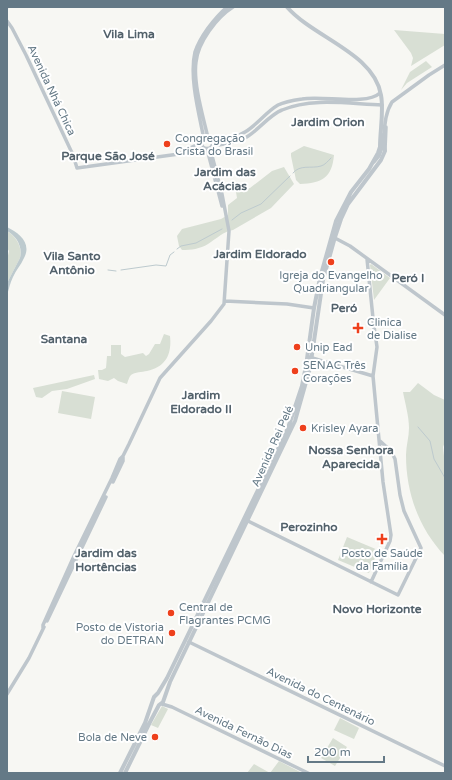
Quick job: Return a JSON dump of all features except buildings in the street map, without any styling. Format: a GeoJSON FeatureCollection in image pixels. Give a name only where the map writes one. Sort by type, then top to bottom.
{"type":"FeatureCollection","features":[{"type":"Feature","properties":{"kind":"main road","name":"Avenida Rei Pelé"},"geometry":{"type":"LineString","coordinates":[[125,773],[162,702],[288,428],[304,387],[323,280],[340,211],[350,192],[369,168],[380,147],[382,105],[380,93],[370,71],[360,61],[303,22],[287,7]]}},
{"type":"Feature","properties":{"kind":"main road"},"geometry":{"type":"LineString","coordinates":[[380,129],[385,150]]}},
{"type":"Feature","properties":{"kind":"main road","name":"Avenida Rei Pelé"},"geometry":{"type":"LineString","coordinates":[[310,357],[314,308],[320,278],[333,237],[348,204],[381,160],[385,150]]}},
{"type":"Feature","properties":{"kind":"main road","name":"Avenida Rei Pelé"},"geometry":{"type":"LineString","coordinates":[[120,773],[145,722],[154,697],[167,678],[246,520]]}},
{"type":"Feature","properties":{"kind":"main road"},"geometry":{"type":"LineString","coordinates":[[153,701],[156,705],[162,702],[159,695],[156,696]]}},
{"type":"Feature","properties":{"kind":"street"},"geometry":{"type":"LineString","coordinates":[[204,139],[193,78],[194,61],[202,36],[215,18],[227,7]]}},
{"type":"Feature","properties":{"kind":"street"},"geometry":{"type":"LineString","coordinates":[[7,694],[29,658],[53,602],[160,378],[211,321],[225,301],[229,231],[222,194],[208,148],[202,145],[204,139],[196,77],[196,61],[204,42],[217,20],[233,7]]}},
{"type":"Feature","properties":{"kind":"street","name":"Avenida Nhá Chica"},"geometry":{"type":"LineString","coordinates":[[7,22],[12,28],[26,55],[73,155],[77,168],[179,154]]}},
{"type":"Feature","properties":{"kind":"street"},"geometry":{"type":"LineString","coordinates":[[369,168],[379,156],[384,143],[385,124],[392,102],[445,65]]}},
{"type":"Feature","properties":{"kind":"street"},"geometry":{"type":"LineString","coordinates":[[204,139],[212,141],[226,139],[244,133],[279,105],[303,99],[372,98],[376,97],[380,93]]}},
{"type":"Feature","properties":{"kind":"street"},"geometry":{"type":"LineString","coordinates":[[372,98],[374,101],[372,105]]}},
{"type":"Feature","properties":{"kind":"street"},"geometry":{"type":"LineString","coordinates":[[179,154],[244,138],[280,111],[291,106],[315,103],[382,105]]}},
{"type":"Feature","properties":{"kind":"street"},"geometry":{"type":"LineString","coordinates":[[385,124],[387,133],[385,150]]}},
{"type":"Feature","properties":{"kind":"street"},"geometry":{"type":"LineString","coordinates":[[179,154],[197,146],[204,139]]}},
{"type":"Feature","properties":{"kind":"street"},"geometry":{"type":"LineString","coordinates":[[208,148],[212,141]]}},
{"type":"Feature","properties":{"kind":"street"},"geometry":{"type":"LineString","coordinates":[[333,237],[367,258],[445,315]]}},
{"type":"Feature","properties":{"kind":"street"},"geometry":{"type":"LineString","coordinates":[[367,258],[377,341],[374,376],[383,482],[391,535],[390,541],[371,582]]}},
{"type":"Feature","properties":{"kind":"street"},"geometry":{"type":"LineString","coordinates":[[225,301],[286,304],[314,308]]}},
{"type":"Feature","properties":{"kind":"street"},"geometry":{"type":"LineString","coordinates":[[310,357],[374,376]]}},
{"type":"Feature","properties":{"kind":"street"},"geometry":{"type":"LineString","coordinates":[[246,520],[398,595],[421,548],[404,511],[400,495],[395,459],[391,451],[380,441]]}},
{"type":"Feature","properties":{"kind":"street","name":"Avenida do Centenário"},"geometry":{"type":"LineString","coordinates":[[189,642],[445,766]]}},
{"type":"Feature","properties":{"kind":"street","name":"Avenida Fernão Dias"},"geometry":{"type":"LineString","coordinates":[[162,702],[308,773]]}},
{"type":"Feature","properties":{"kind":"shaded area"},"geometry":{"type":"Polygon","coordinates":[[[394,30],[445,34],[445,45],[411,66],[413,58],[411,53],[394,30]]]}},
{"type":"Feature","properties":{"kind":"shaded area"},"geometry":{"type":"Polygon","coordinates":[[[426,61],[432,67],[407,83],[401,90],[410,72],[426,61]]]}},
{"type":"Feature","properties":{"kind":"shaded area"},"geometry":{"type":"Polygon","coordinates":[[[304,146],[334,155],[331,169],[324,178],[314,182],[300,184],[296,180],[291,153],[304,146]]]}},
{"type":"Feature","properties":{"kind":"shaded area"},"geometry":{"type":"Polygon","coordinates":[[[284,167],[294,184],[271,208],[233,230],[223,234],[205,246],[195,249],[182,250],[179,246],[177,236],[182,229],[221,219],[228,215],[228,205],[237,198],[236,192],[250,188],[272,171],[284,167]]]}},
{"type":"Feature","properties":{"kind":"shaded area"},"geometry":{"type":"Polygon","coordinates":[[[7,227],[20,235],[23,239],[26,253],[12,279],[7,295],[7,283],[20,258],[21,250],[14,236],[7,231],[7,227]]]}},
{"type":"Feature","properties":{"kind":"shaded area"},"geometry":{"type":"Polygon","coordinates":[[[7,231],[13,236],[20,246],[21,254],[7,283],[7,260],[9,251],[7,248],[7,231]]]}},
{"type":"Feature","properties":{"kind":"shaded area"},"geometry":{"type":"Polygon","coordinates":[[[371,264],[390,278],[374,300],[370,265],[371,264]]]}},
{"type":"Feature","properties":{"kind":"shaded area"},"geometry":{"type":"Polygon","coordinates":[[[164,334],[170,336],[170,348],[166,359],[159,366],[154,369],[131,375],[127,384],[114,378],[108,381],[99,379],[98,370],[106,368],[107,356],[111,356],[111,345],[121,345],[121,354],[125,357],[143,353],[146,356],[155,344],[160,344],[164,334]]]}},
{"type":"Feature","properties":{"kind":"shaded area"},"geometry":{"type":"Polygon","coordinates":[[[94,375],[95,379],[67,389],[52,391],[42,398],[36,397],[33,388],[94,375]]]}},
{"type":"Feature","properties":{"kind":"shaded area"},"geometry":{"type":"Polygon","coordinates":[[[418,383],[434,395],[445,400],[445,442],[443,447],[445,465],[445,556],[428,534],[421,522],[411,497],[408,483],[406,448],[409,423],[403,392],[410,392],[418,383]]]}},
{"type":"Feature","properties":{"kind":"shaded area"},"geometry":{"type":"Polygon","coordinates":[[[62,391],[95,397],[91,419],[58,413],[62,391]]]}},
{"type":"Feature","properties":{"kind":"shaded area"},"geometry":{"type":"Polygon","coordinates":[[[347,537],[378,550],[369,573],[338,560],[347,537]]]}},
{"type":"Feature","properties":{"kind":"shaded area"},"geometry":{"type":"Polygon","coordinates":[[[162,706],[168,709],[158,728],[151,725],[162,706]]]}},
{"type":"Feature","properties":{"kind":"shaded area"},"geometry":{"type":"Polygon","coordinates":[[[340,718],[359,728],[354,739],[334,730],[340,718]]]}},
{"type":"Feature","properties":{"kind":"shaded area"},"geometry":{"type":"Polygon","coordinates":[[[333,738],[347,747],[335,766],[321,758],[333,738]]]}},
{"type":"Feature","properties":{"kind":"shaded area"},"geometry":{"type":"Polygon","coordinates":[[[279,761],[302,773],[270,773],[279,761]]]}},
{"type":"Feature","properties":{"kind":"shaded area"},"geometry":{"type":"Polygon","coordinates":[[[254,764],[270,773],[247,773],[254,764]]]}},
{"type":"Feature","properties":{"kind":"waterway"},"geometry":{"type":"LineString","coordinates":[[7,12],[8,7]]}},
{"type":"Feature","properties":{"kind":"waterway"},"geometry":{"type":"LineString","coordinates":[[293,173],[302,168],[317,167],[326,163],[331,158]]}},
{"type":"Feature","properties":{"kind":"waterway"},"geometry":{"type":"LineString","coordinates":[[232,220],[241,213],[261,204],[290,176]]}},
{"type":"Feature","properties":{"kind":"waterway"},"geometry":{"type":"LineString","coordinates":[[177,249],[181,246],[196,243],[222,229]]}},
{"type":"Feature","properties":{"kind":"waterway"},"geometry":{"type":"LineString","coordinates":[[121,270],[156,265],[166,266],[170,255],[174,252]]}},
{"type":"Feature","properties":{"kind":"waterway"},"geometry":{"type":"LineString","coordinates":[[108,270],[116,271]]}},
{"type":"Feature","properties":{"kind":"waterway"},"geometry":{"type":"LineString","coordinates":[[418,427],[430,441],[434,459],[445,478]]}},
{"type":"Feature","properties":{"kind":"place","name":"Congregação Crista do Brasil"},"geometry":{"type":"Point","coordinates":[167,144]}},
{"type":"Feature","properties":{"kind":"place","name":"Igreja do Evangelho Quadriangular"},"geometry":{"type":"Point","coordinates":[331,262]}},
{"type":"Feature","properties":{"kind":"place","name":"Clinica de Dialise"},"geometry":{"type":"Point","coordinates":[358,328]}},
{"type":"Feature","properties":{"kind":"place","name":"Unip Ead"},"geometry":{"type":"Point","coordinates":[297,347]}},
{"type":"Feature","properties":{"kind":"place","name":"SENAC Três Corações"},"geometry":{"type":"Point","coordinates":[295,371]}},
{"type":"Feature","properties":{"kind":"place","name":"Krisley Ayara"},"geometry":{"type":"Point","coordinates":[303,428]}},
{"type":"Feature","properties":{"kind":"place","name":"Posto de Saúde da Família"},"geometry":{"type":"Point","coordinates":[382,539]}},
{"type":"Feature","properties":{"kind":"place","name":"Central de Flagrantes PCMG"},"geometry":{"type":"Point","coordinates":[171,613]}},
{"type":"Feature","properties":{"kind":"place","name":"Posto de Vistoria do DETRAN"},"geometry":{"type":"Point","coordinates":[172,633]}},
{"type":"Feature","properties":{"kind":"place","name":"Bola de Neve"},"geometry":{"type":"Point","coordinates":[155,737]}},
{"type":"Feature","properties":{"kind":"district","name":"Vila Lima"},"geometry":{"type":"Point","coordinates":[129,34]}},
{"type":"Feature","properties":{"kind":"district","name":"Jardim Orion"},"geometry":{"type":"Point","coordinates":[328,122]}},
{"type":"Feature","properties":{"kind":"district","name":"Parque São José"},"geometry":{"type":"Point","coordinates":[108,156]}},
{"type":"Feature","properties":{"kind":"district","name":"Jardim das Acácias"},"geometry":{"type":"Point","coordinates":[225,179]}},
{"type":"Feature","properties":{"kind":"district","name":"Jardim Eldorado"},"geometry":{"type":"Point","coordinates":[260,254]}},
{"type":"Feature","properties":{"kind":"district","name":"Vila Santo Antônio"},"geometry":{"type":"Point","coordinates":[72,263]}},
{"type":"Feature","properties":{"kind":"district","name":"Peró I"},"geometry":{"type":"Point","coordinates":[408,278]}},
{"type":"Feature","properties":{"kind":"district","name":"Peró"},"geometry":{"type":"Point","coordinates":[344,308]}},
{"type":"Feature","properties":{"kind":"district","name":"Santana"},"geometry":{"type":"Point","coordinates":[64,339]}},
{"type":"Feature","properties":{"kind":"district","name":"Jardim Eldorado II"},"geometry":{"type":"Point","coordinates":[201,402]}},
{"type":"Feature","properties":{"kind":"district","name":"Nossa Senhora Aparecida"},"geometry":{"type":"Point","coordinates":[351,457]}},
{"type":"Feature","properties":{"kind":"district","name":"Perozinho"},"geometry":{"type":"Point","coordinates":[309,527]}},
{"type":"Feature","properties":{"kind":"district","name":"Jardim das Hortências"},"geometry":{"type":"Point","coordinates":[106,560]}},
{"type":"Feature","properties":{"kind":"district","name":"Novo Horizonte"},"geometry":{"type":"Point","coordinates":[377,609]}}]}
